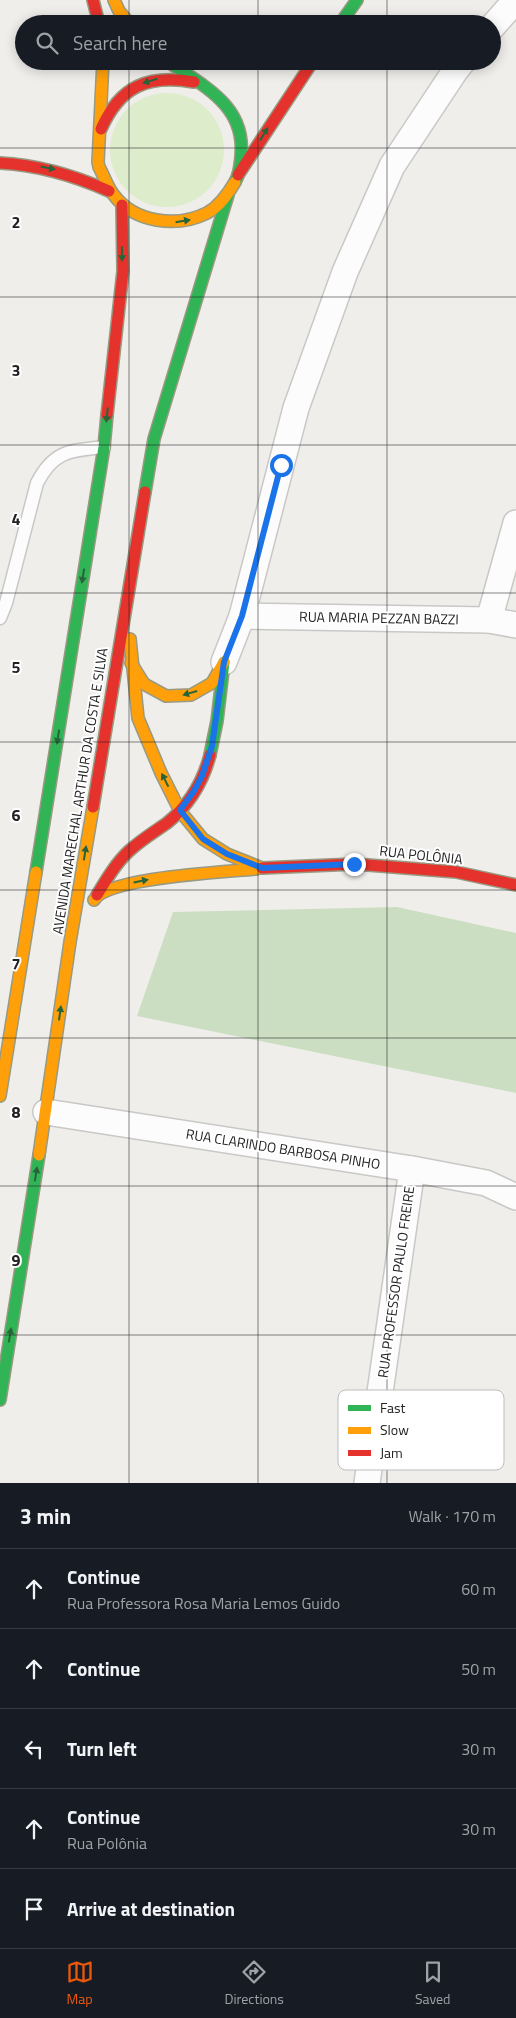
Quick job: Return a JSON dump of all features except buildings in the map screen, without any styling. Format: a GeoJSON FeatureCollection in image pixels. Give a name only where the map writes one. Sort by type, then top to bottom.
{"type":"FeatureCollection","features":[{"type":"Feature","properties":{"kind":"main road"},"geometry":{"type":"LineString","coordinates":[[92,0],[96,15]]}},
{"type":"Feature","properties":{"kind":"main road"},"geometry":{"type":"LineString","coordinates":[[114,0],[122,15]]}},
{"type":"Feature","properties":{"kind":"main road"},"geometry":{"type":"LineString","coordinates":[[346,15],[357,0]]}},
{"type":"Feature","properties":{"kind":"main road"},"geometry":{"type":"LineString","coordinates":[[102,70],[98,137],[99,166],[110,192],[122,205],[142,218],[165,223],[189,221],[211,211],[228,195],[238,175],[307,70]]}},
{"type":"Feature","properties":{"kind":"main road"},"geometry":{"type":"LineString","coordinates":[[180,70],[217,95],[231,112],[240,132],[242,154],[238,175]]}},
{"type":"Feature","properties":{"kind":"main road"},"geometry":{"type":"LineString","coordinates":[[98,137],[105,117],[118,99],[135,86],[156,79],[177,78],[198,83]]}},
{"type":"Feature","properties":{"kind":"main road"},"geometry":{"type":"LineString","coordinates":[[0,163],[23,164],[59,170],[110,192]]}},
{"type":"Feature","properties":{"kind":"main road","name":"AVENIDA MARECHAL ARTHUR DA COSTA E SILVA"},"geometry":{"type":"LineString","coordinates":[[0,1400],[46,1112],[70,942],[154,440],[228,195]]}},
{"type":"Feature","properties":{"kind":"main road"},"geometry":{"type":"LineString","coordinates":[[0,1096],[104,448],[123,270],[122,205]]}},
{"type":"Feature","properties":{"kind":"main road"},"geometry":{"type":"LineString","coordinates":[[127,594],[131,663],[138,718],[161,773],[180,810],[203,839],[227,854],[262,868]]}},
{"type":"Feature","properties":{"kind":"main road"},"geometry":{"type":"LineString","coordinates":[[131,663],[144,684],[166,696],[190,696],[212,683],[224,662]]}},
{"type":"Feature","properties":{"kind":"main road"},"geometry":{"type":"LineString","coordinates":[[70,942],[112,870],[128,852],[180,810],[194,791],[202,776],[212,746],[224,662]]}},
{"type":"Feature","properties":{"kind":"main road","name":"RUA POLÔNIA"},"geometry":{"type":"LineString","coordinates":[[97,895],[129,884],[153,879],[262,868],[354,864],[456,872],[516,885]]}},
{"type":"Feature","properties":{"kind":"street"},"geometry":{"type":"LineString","coordinates":[[501,17],[516,0]]}},
{"type":"Feature","properties":{"kind":"street"},"geometry":{"type":"LineString","coordinates":[[224,662],[242,616],[296,408],[345,272],[392,166],[456,70]]}},
{"type":"Feature","properties":{"kind":"street"},"geometry":{"type":"LineString","coordinates":[[489,620],[516,523]]}},
{"type":"Feature","properties":{"kind":"street","name":"RUA MARIA PEZZAN BAZZI"},"geometry":{"type":"LineString","coordinates":[[242,616],[489,620],[516,625]]}},
{"type":"Feature","properties":{"kind":"street","name":"RUA CLARINDO BARBOSA PINHO"},"geometry":{"type":"LineString","coordinates":[[46,1112],[412,1169],[486,1183],[516,1197]]}},
{"type":"Feature","properties":{"kind":"street","name":"RUA PROFESSOR PAULO FREIRE"},"geometry":{"type":"LineString","coordinates":[[380,1390],[412,1169]]}},
{"type":"Feature","properties":{"kind":"street","name":"RUA PROFESSOR PAULO FREIRE"},"geometry":{"type":"LineString","coordinates":[[367,1483],[369,1470]]}},
{"type":"Feature","properties":{"kind":"lane"},"geometry":{"type":"LineString","coordinates":[[0,618],[6,603],[38,483],[45,467],[58,456],[76,450],[104,448]]}},
{"type":"Feature","properties":{"kind":"green space"},"geometry":{"type":"Polygon","coordinates":[[[167,93],[189,98],[207,110],[219,128],[224,150],[219,172],[207,190],[189,202],[167,207],[145,202],[127,190],[115,172],[110,150],[115,128],[127,110],[145,98],[167,93]]]}},
{"type":"Feature","properties":{"kind":"green space"},"geometry":{"type":"Polygon","coordinates":[[[397,907],[516,933],[516,1093],[137,1016],[173,912],[397,907]]]}},
{"type":"Feature","properties":{"kind":"traffic: fast"},"geometry":{"type":"LineString","coordinates":[[346,15],[357,0]]}},
{"type":"Feature","properties":{"kind":"traffic: fast"},"geometry":{"type":"LineString","coordinates":[[180,70],[219,99],[237,123],[241,138],[241,156],[239,172],[235,182]]}},
{"type":"Feature","properties":{"kind":"traffic: fast"},"geometry":{"type":"LineString","coordinates":[[145,492],[154,439],[228,195]]}},
{"type":"Feature","properties":{"kind":"traffic: fast"},"geometry":{"type":"LineString","coordinates":[[36,872],[104,447],[107,415]]}},
{"type":"Feature","properties":{"kind":"traffic: fast"},"geometry":{"type":"LineString","coordinates":[[210,755],[217,721],[224,662]]}},
{"type":"Feature","properties":{"kind":"traffic: fast"},"geometry":{"type":"LineString","coordinates":[[0,1400],[39,1155]]}},
{"type":"Feature","properties":{"kind":"traffic: slow"},"geometry":{"type":"LineString","coordinates":[[114,0],[122,15]]}},
{"type":"Feature","properties":{"kind":"traffic: slow"},"geometry":{"type":"LineString","coordinates":[[103,70],[98,162],[109,188],[122,204],[144,217],[157,220],[170,221],[195,218],[216,207],[235,182]]}},
{"type":"Feature","properties":{"kind":"traffic: slow"},"geometry":{"type":"LineString","coordinates":[[130,639],[138,718],[161,773],[180,811],[203,839],[227,854],[262,868]]}},
{"type":"Feature","properties":{"kind":"traffic: slow"},"geometry":{"type":"LineString","coordinates":[[131,663],[144,684],[166,696],[191,695],[212,683],[224,662]]}},
{"type":"Feature","properties":{"kind":"traffic: slow"},"geometry":{"type":"LineString","coordinates":[[39,1155],[70,942],[93,807]]}},
{"type":"Feature","properties":{"kind":"traffic: slow"},"geometry":{"type":"LineString","coordinates":[[94,900],[104,892],[144,881],[256,869]]}},
{"type":"Feature","properties":{"kind":"traffic: slow"},"geometry":{"type":"LineString","coordinates":[[0,1096],[36,872]]}},
{"type":"Feature","properties":{"kind":"traffic: jam"},"geometry":{"type":"LineString","coordinates":[[93,0],[97,15]]}},
{"type":"Feature","properties":{"kind":"traffic: jam"},"geometry":{"type":"LineString","coordinates":[[238,175],[307,70]]}},
{"type":"Feature","properties":{"kind":"traffic: jam"},"geometry":{"type":"LineString","coordinates":[[101,129],[117,102],[137,86],[163,80],[194,82]]}},
{"type":"Feature","properties":{"kind":"traffic: jam"},"geometry":{"type":"LineString","coordinates":[[0,163],[56,172],[109,191]]}},
{"type":"Feature","properties":{"kind":"traffic: jam"},"geometry":{"type":"LineString","coordinates":[[107,415],[123,271],[122,205]]}},
{"type":"Feature","properties":{"kind":"traffic: jam"},"geometry":{"type":"LineString","coordinates":[[93,807],[145,492]]}},
{"type":"Feature","properties":{"kind":"traffic: jam"},"geometry":{"type":"LineString","coordinates":[[97,895],[124,856],[182,809],[199,784],[210,755]]}},
{"type":"Feature","properties":{"kind":"traffic: jam"},"geometry":{"type":"LineString","coordinates":[[262,868],[355,864],[456,872],[516,885]]}},
{"type":"Feature","properties":{"kind":"route"},"geometry":{"type":"LineString","coordinates":[[281,465],[242,616],[224,662],[212,746],[202,776],[180,810],[203,839],[227,854],[262,868],[354,864]]}}]}
